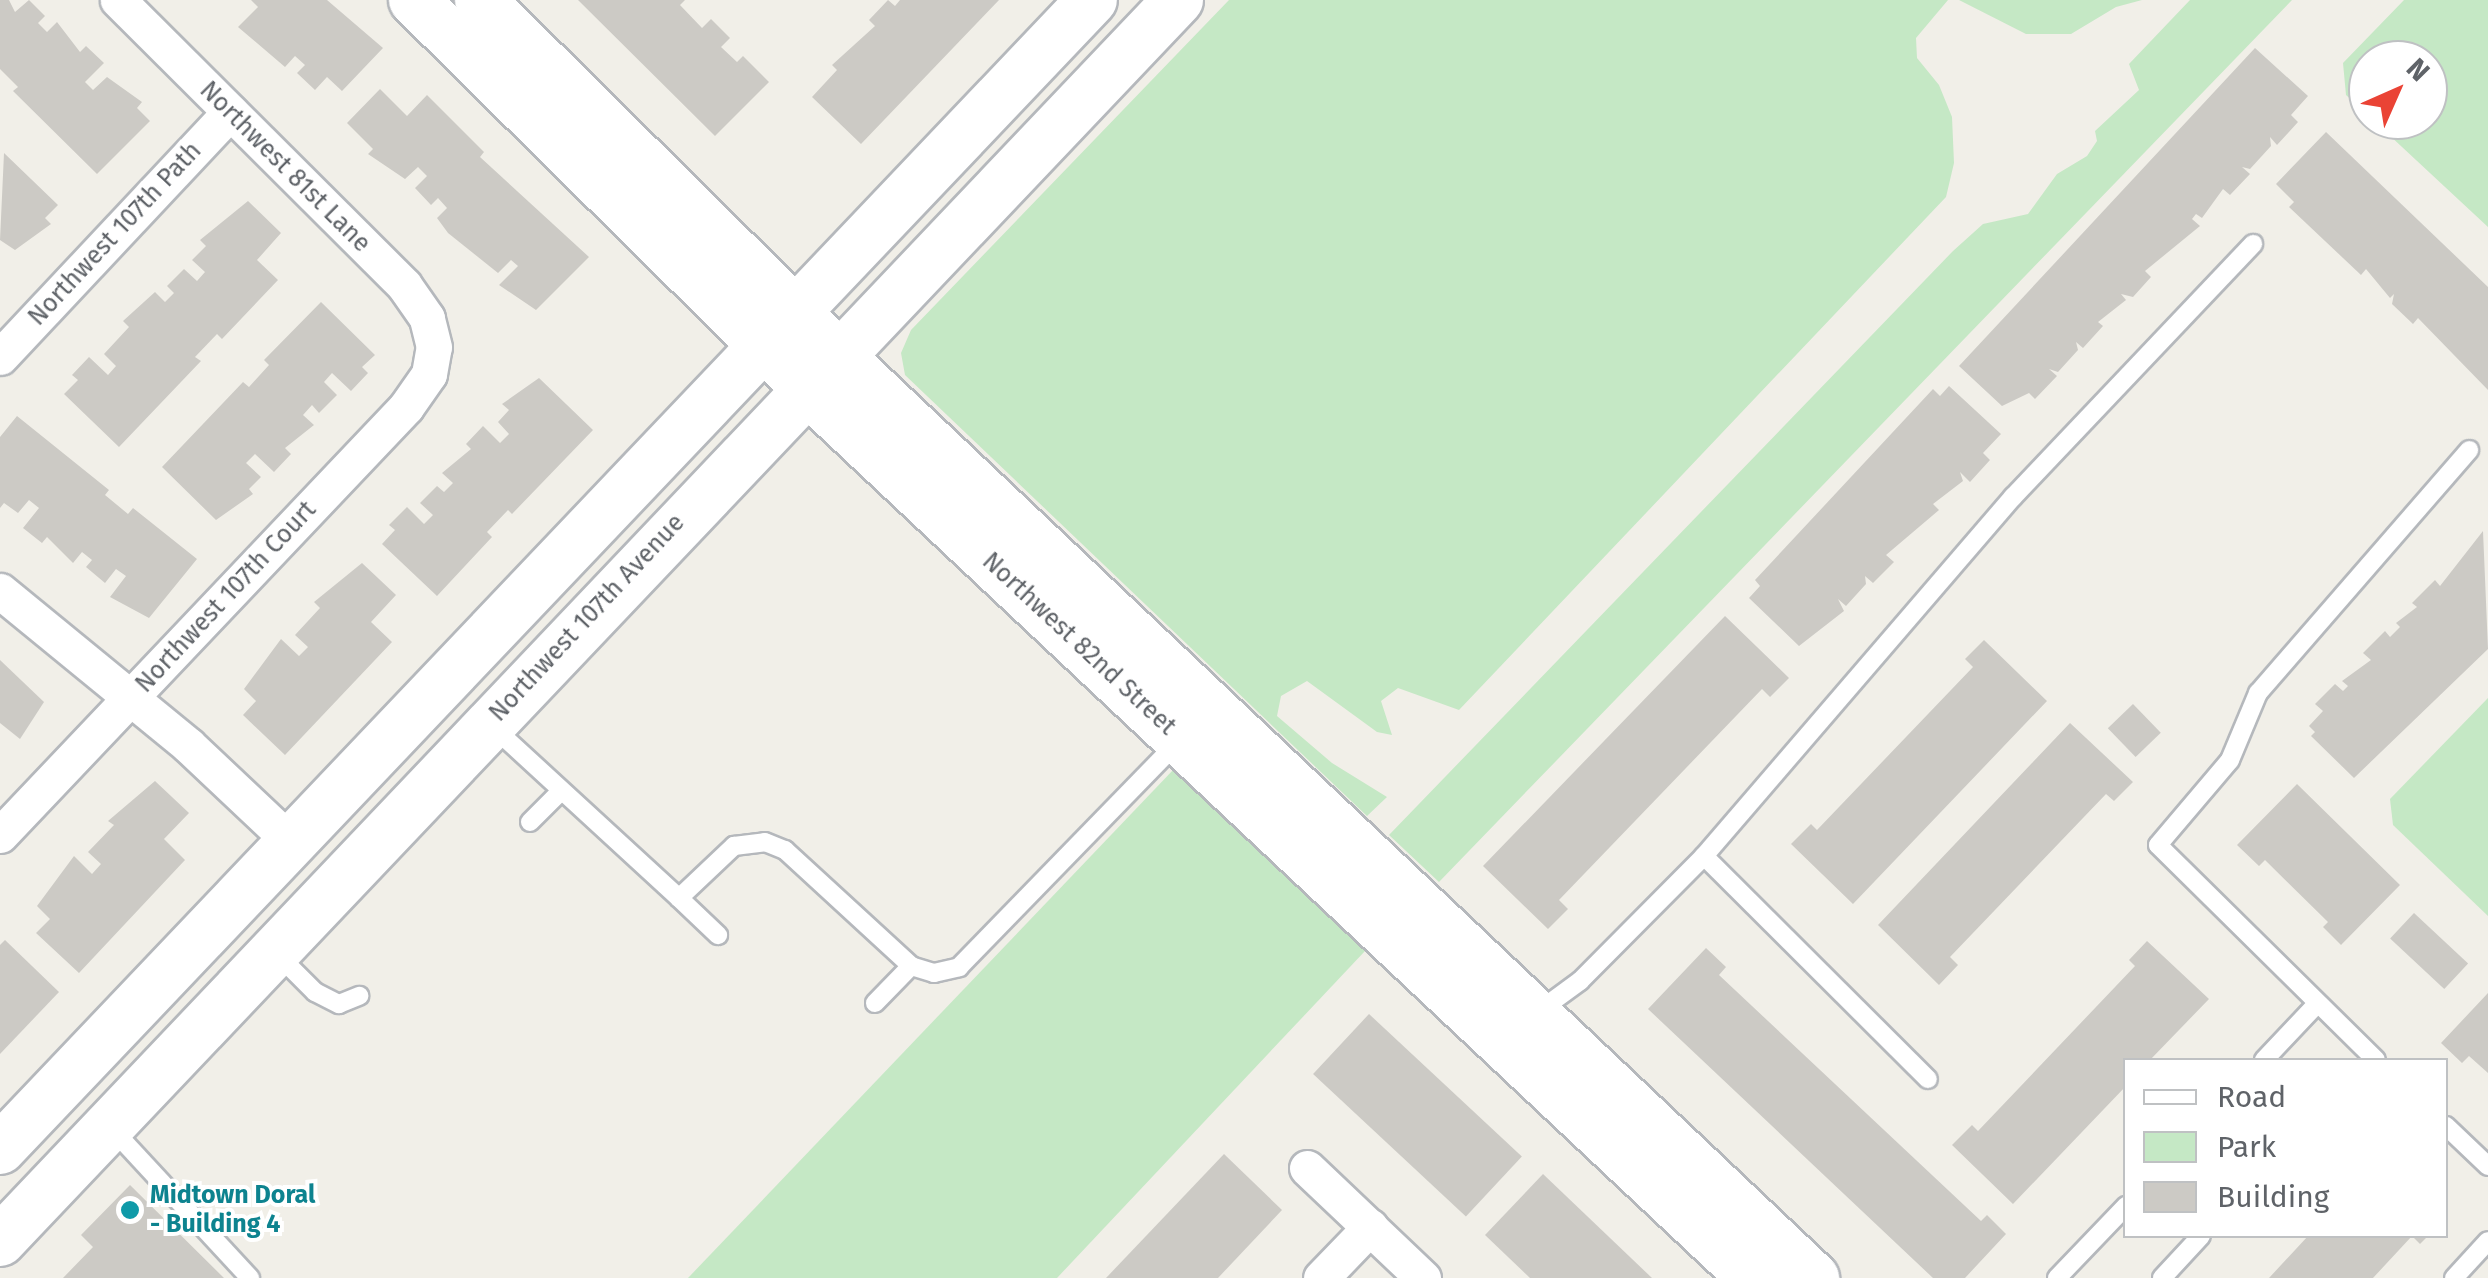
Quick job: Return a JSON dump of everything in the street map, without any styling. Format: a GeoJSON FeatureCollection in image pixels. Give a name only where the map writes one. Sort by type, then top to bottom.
{"type":"FeatureCollection","features":[{"type":"Feature","properties":{"kind":"street","name":"Northwest 81st Lane"},"geometry":{"type":"LineString","coordinates":[[118,0],[404,286],[427,318],[434,347]]}},
{"type":"Feature","properties":{"kind":"street","name":"Northwest 82nd Street"},"geometry":{"type":"LineString","coordinates":[[414,0],[780,330],[1180,739],[1753,1278]]}},
{"type":"Feature","properties":{"kind":"street","name":"Northwest 82nd Street"},"geometry":{"type":"LineString","coordinates":[[480,0],[780,330]]}},
{"type":"Feature","properties":{"kind":"street"},"geometry":{"type":"LineString","coordinates":[[0,1148],[1092,0]]}},
{"type":"Feature","properties":{"kind":"street","name":"Northwest 107th Avenue"},"geometry":{"type":"LineString","coordinates":[[0,1240],[1178,0]]}},
{"type":"Feature","properties":{"kind":"street","name":"Northwest 107th Path"},"geometry":{"type":"LineString","coordinates":[[0,357],[230,112]]}},
{"type":"Feature","properties":{"kind":"street","name":"Northwest 107th Court"},"geometry":{"type":"LineString","coordinates":[[0,836],[406,407],[429,374],[434,347]]}},
{"type":"Feature","properties":{"kind":"street","name":"Northwest 82nd Street"},"geometry":{"type":"LineString","coordinates":[[822,371],[1534,1015],[1814,1278]]}},
{"type":"Feature","properties":{"kind":"street"},"geometry":{"type":"LineString","coordinates":[[0,591],[132,697],[291,842]]}},
{"type":"Feature","properties":{"kind":"street"},"geometry":{"type":"LineString","coordinates":[[1307,1168],[1424,1278]]}},
{"type":"Feature","properties":{"kind":"street"},"geometry":{"type":"LineString","coordinates":[[1321,1278],[1370,1227]]}},
{"type":"Feature","properties":{"kind":"lane"},"geometry":{"type":"LineString","coordinates":[[1534,1015],[1580,981],[1704,856],[2013,496],[2254,244]]}},
{"type":"Feature","properties":{"kind":"lane"},"geometry":{"type":"LineString","coordinates":[[2368,1058],[2158,845],[2230,760],[2258,692],[2469,450]]}},
{"type":"Feature","properties":{"kind":"lane"},"geometry":{"type":"LineString","coordinates":[[490,723],[718,934]]}},
{"type":"Feature","properties":{"kind":"lane"},"geometry":{"type":"LineString","coordinates":[[679,898],[734,846],[764,842],[785,850],[912,966],[934,974],[959,968],[1180,739]]}},
{"type":"Feature","properties":{"kind":"lane"},"geometry":{"type":"LineString","coordinates":[[530,822],[560,791]]}},
{"type":"Feature","properties":{"kind":"lane"},"geometry":{"type":"LineString","coordinates":[[1704,856],[1928,1079]]}},
{"type":"Feature","properties":{"kind":"lane"},"geometry":{"type":"LineString","coordinates":[[274,952],[316,992],[339,1004],[360,996]]}},
{"type":"Feature","properties":{"kind":"lane"},"geometry":{"type":"LineString","coordinates":[[875,1003],[912,966]]}},
{"type":"Feature","properties":{"kind":"lane"},"geometry":{"type":"LineString","coordinates":[[2266,1058],[2317,1004]]}},
{"type":"Feature","properties":{"kind":"lane"},"geometry":{"type":"LineString","coordinates":[[109,1126],[250,1278]]}},
{"type":"Feature","properties":{"kind":"lane"},"geometry":{"type":"LineString","coordinates":[[2448,1128],[2488,1166]]}},
{"type":"Feature","properties":{"kind":"lane"},"geometry":{"type":"LineString","coordinates":[[2057,1278],[2123,1209]]}},
{"type":"Feature","properties":{"kind":"lane"},"geometry":{"type":"LineString","coordinates":[[2162,1278],[2199,1238]]}},
{"type":"Feature","properties":{"kind":"lane"},"geometry":{"type":"LineString","coordinates":[[2454,1278],[2488,1241]]}},
{"type":"Feature","properties":{"kind":"green space"},"geometry":{"type":"Polygon","coordinates":[[[1229,0],[1948,0],[1916,38],[1917,58],[1939,85],[1952,117],[1954,163],[1946,197],[1459,710],[1398,688],[1381,701],[1392,735],[1377,732],[1307,681],[1281,696],[1277,716],[1332,763],[1387,797],[1367,816],[905,375],[901,353],[911,330],[1229,0]]]}},
{"type":"Feature","properties":{"kind":"green space"},"geometry":{"type":"Polygon","coordinates":[[[1959,0],[2142,0],[2116,7],[2071,34],[2026,34],[1959,0]]]}},
{"type":"Feature","properties":{"kind":"green space"},"geometry":{"type":"Polygon","coordinates":[[[2190,0],[2292,0],[1439,882],[1389,835],[1953,251],[1983,224],[2028,214],[2057,174],[2087,156],[2097,141],[2095,131],[2139,90],[2129,64],[2190,0]]]}},
{"type":"Feature","properties":{"kind":"green space"},"geometry":{"type":"Polygon","coordinates":[[[2404,0],[2488,0],[2488,227],[2394,140],[2448,140],[2448,40],[2365,40],[2404,0]]]}},
{"type":"Feature","properties":{"kind":"green space"},"geometry":{"type":"Polygon","coordinates":[[[2348,58],[2348,97],[2346,95],[2343,63],[2348,58]]]}},
{"type":"Feature","properties":{"kind":"green space"},"geometry":{"type":"Polygon","coordinates":[[[2488,698],[2488,916],[2393,825],[2390,799],[2488,698]]]}},
{"type":"Feature","properties":{"kind":"green space"},"geometry":{"type":"Polygon","coordinates":[[[1174,769],[1365,951],[1057,1278],[688,1278],[1174,769]]]}},
{"type":"Feature","properties":{"kind":"building"},"geometry":{"type":"Polygon","coordinates":[[[0,0],[9,0],[15,12],[29,0],[45,16],[38,23],[47,32],[57,22],[80,52],[86,46],[104,63],[85,82],[93,90],[107,77],[142,102],[137,108],[150,121],[97,174],[13,91],[18,87],[0,69],[0,0]]]}},
{"type":"Feature","properties":{"kind":"building"},"geometry":{"type":"Polygon","coordinates":[[[251,0],[327,0],[383,48],[342,91],[327,77],[315,90],[297,73],[305,65],[295,56],[285,67],[238,27],[258,7],[251,0]]]}},
{"type":"Feature","properties":{"kind":"building"},"geometry":{"type":"Polygon","coordinates":[[[578,0],[685,0],[680,5],[702,28],[711,19],[730,38],[721,47],[737,62],[743,56],[769,82],[715,136],[578,0]]]}},
{"type":"Feature","properties":{"kind":"building"},"geometry":{"type":"Polygon","coordinates":[[[888,0],[895,6],[900,0],[999,0],[861,144],[812,97],[837,70],[832,65],[875,26],[869,20],[888,0]]]}},
{"type":"Feature","properties":{"kind":"building"},"geometry":{"type":"Polygon","coordinates":[[[2255,48],[2308,96],[2291,115],[2298,122],[2277,145],[2270,137],[2271,146],[2250,169],[2242,167],[2250,174],[2230,195],[2223,189],[2202,218],[2196,214],[2192,219],[2200,226],[2145,271],[2151,277],[2133,297],[2121,294],[2126,300],[2098,322],[2103,326],[2083,348],[2076,342],[2078,350],[2058,372],[2049,369],[2057,376],[2035,399],[2029,393],[2002,406],[1959,366],[2255,48]]]}},
{"type":"Feature","properties":{"kind":"building"},"geometry":{"type":"Polygon","coordinates":[[[380,89],[407,116],[427,95],[484,152],[480,157],[589,257],[536,310],[499,285],[518,266],[511,260],[498,273],[448,233],[437,218],[447,208],[438,198],[431,205],[415,188],[427,176],[418,167],[405,179],[368,154],[373,149],[347,123],[380,89]]]}},
{"type":"Feature","properties":{"kind":"building"},"geometry":{"type":"Polygon","coordinates":[[[2326,132],[2488,287],[2488,390],[2418,318],[2413,324],[2392,304],[2394,294],[2390,298],[2366,269],[2361,275],[2289,207],[2294,202],[2276,184],[2326,132]]]}},
{"type":"Feature","properties":{"kind":"building"},"geometry":{"type":"Polygon","coordinates":[[[4,153],[58,205],[45,218],[51,224],[15,250],[0,240],[4,153]]]}},
{"type":"Feature","properties":{"kind":"building"},"geometry":{"type":"Polygon","coordinates":[[[248,201],[281,233],[257,260],[278,280],[222,339],[217,334],[195,357],[201,361],[119,447],[64,394],[78,380],[72,375],[89,357],[108,375],[116,366],[104,354],[129,327],[123,321],[155,292],[165,302],[174,293],[167,286],[184,269],[197,281],[205,272],[192,260],[206,246],[200,240],[248,201]]]}},
{"type":"Feature","properties":{"kind":"building"},"geometry":{"type":"Polygon","coordinates":[[[321,302],[375,355],[362,367],[368,373],[351,391],[332,373],[324,382],[337,395],[319,413],[312,405],[303,415],[314,425],[285,448],[291,454],[274,472],[255,454],[246,463],[261,477],[249,489],[253,494],[216,520],[162,467],[243,382],[249,387],[269,365],[264,360],[321,302]]]}},
{"type":"Feature","properties":{"kind":"building"},"geometry":{"type":"Polygon","coordinates":[[[539,378],[593,430],[512,514],[508,510],[487,532],[492,537],[437,596],[382,544],[395,530],[389,525],[407,507],[424,524],[433,515],[420,503],[437,486],[444,492],[453,483],[442,473],[471,449],[466,444],[483,426],[500,443],[509,434],[498,422],[509,410],[502,404],[539,378]]]}},
{"type":"Feature","properties":{"kind":"building"},"geometry":{"type":"Polygon","coordinates":[[[1949,386],[2001,434],[1983,453],[1990,460],[1970,482],[1960,472],[1963,481],[1933,504],[1939,510],[1886,555],[1894,562],[1873,583],[1865,576],[1866,584],[1846,606],[1838,599],[1844,611],[1799,646],[1749,598],[1760,586],[1755,580],[1933,389],[1940,396],[1949,386]]]}},
{"type":"Feature","properties":{"kind":"building"},"geometry":{"type":"Polygon","coordinates":[[[17,416],[109,490],[105,495],[128,514],[133,508],[197,559],[149,618],[110,597],[126,576],[116,569],[105,583],[86,567],[92,560],[82,552],[73,563],[47,537],[42,543],[23,528],[39,508],[29,500],[18,513],[4,503],[0,508],[0,437],[17,416]]]}},
{"type":"Feature","properties":{"kind":"building"},"geometry":{"type":"Polygon","coordinates":[[[2483,531],[2488,649],[2354,778],[2311,736],[2315,732],[2309,726],[2323,711],[2315,704],[2335,684],[2343,691],[2348,686],[2342,681],[2371,660],[2363,653],[2385,631],[2390,637],[2400,627],[2396,623],[2417,607],[2412,603],[2435,580],[2440,586],[2483,531]]]}},
{"type":"Feature","properties":{"kind":"building"},"geometry":{"type":"Polygon","coordinates":[[[362,563],[396,595],[371,622],[392,642],[285,755],[243,715],[256,701],[244,689],[281,639],[299,656],[308,647],[295,635],[320,608],[314,602],[362,563]]]}},
{"type":"Feature","properties":{"kind":"building"},"geometry":{"type":"Polygon","coordinates":[[[1725,616],[1789,678],[1770,697],[1762,689],[1559,900],[1568,909],[1548,929],[1483,866],[1725,616]]]}},
{"type":"Feature","properties":{"kind":"building"},"geometry":{"type":"Polygon","coordinates":[[[1984,640],[2047,701],[1853,904],[1791,844],[1811,824],[1817,830],[1973,667],[1965,659],[1984,640]]]}},
{"type":"Feature","properties":{"kind":"building"},"geometry":{"type":"Polygon","coordinates":[[[0,660],[44,702],[20,739],[0,723],[0,660]]]}},
{"type":"Feature","properties":{"kind":"building"},"geometry":{"type":"Polygon","coordinates":[[[2133,704],[2161,733],[2136,757],[2108,728],[2133,704]]]}},
{"type":"Feature","properties":{"kind":"building"},"geometry":{"type":"Polygon","coordinates":[[[2070,723],[2133,782],[2114,801],[2106,794],[1950,957],[1958,965],[1939,985],[1878,925],[2070,723]]]}},
{"type":"Feature","properties":{"kind":"building"},"geometry":{"type":"Polygon","coordinates":[[[155,781],[189,813],[164,839],[185,860],[79,973],[36,933],[50,919],[37,906],[74,856],[92,874],[101,864],[88,852],[114,825],[108,821],[155,781]]]}},
{"type":"Feature","properties":{"kind":"building"},"geometry":{"type":"Polygon","coordinates":[[[2297,784],[2400,885],[2341,945],[2323,927],[2328,922],[2265,860],[2259,866],[2237,845],[2297,784]]]}},
{"type":"Feature","properties":{"kind":"building"},"geometry":{"type":"Polygon","coordinates":[[[2414,913],[2468,963],[2444,989],[2390,939],[2414,913]]]}},
{"type":"Feature","properties":{"kind":"building"},"geometry":{"type":"Polygon","coordinates":[[[5,940],[59,992],[0,1054],[0,945],[5,940]]]}},
{"type":"Feature","properties":{"kind":"building"},"geometry":{"type":"Polygon","coordinates":[[[2147,941],[2209,999],[2152,1058],[2123,1058],[2123,1089],[2013,1204],[1952,1145],[1972,1125],[1978,1131],[2135,966],[2129,960],[2147,941]]]}},
{"type":"Feature","properties":{"kind":"building"},"geometry":{"type":"Polygon","coordinates":[[[1706,948],[1726,967],[1719,975],[1981,1221],[1987,1215],[2006,1234],[1965,1278],[1933,1278],[1648,1009],[1706,948]]]}},
{"type":"Feature","properties":{"kind":"building"},"geometry":{"type":"Polygon","coordinates":[[[2488,993],[2488,1073],[2469,1056],[2462,1063],[2441,1043],[2488,993]]]}},
{"type":"Feature","properties":{"kind":"building"},"geometry":{"type":"Polygon","coordinates":[[[1369,1014],[1522,1157],[1466,1217],[1313,1074],[1369,1014]]]}},
{"type":"Feature","properties":{"kind":"building"},"geometry":{"type":"Polygon","coordinates":[[[1224,1154],[1282,1210],[1218,1278],[1106,1278],[1224,1154]]]}},
{"type":"Feature","properties":{"kind":"building"},"geometry":{"type":"Polygon","coordinates":[[[1543,1174],[1652,1278],[1530,1278],[1485,1235],[1543,1174]]]}},
{"type":"Feature","properties":{"kind":"building","name":"Midtown Doral - Building 4"},"geometry":{"type":"Polygon","coordinates":[[[130,1185],[224,1278],[63,1278],[93,1247],[81,1235],[130,1185]]]}},
{"type":"Feature","properties":{"kind":"building"},"geometry":{"type":"Polygon","coordinates":[[[2306,1238],[2410,1238],[2373,1278],[2269,1278],[2306,1238]]]}},
{"type":"Feature","properties":{"kind":"place","name":"Midtown Doral - Building 4"},"geometry":{"type":"Point","coordinates":[130,1210]}}]}
